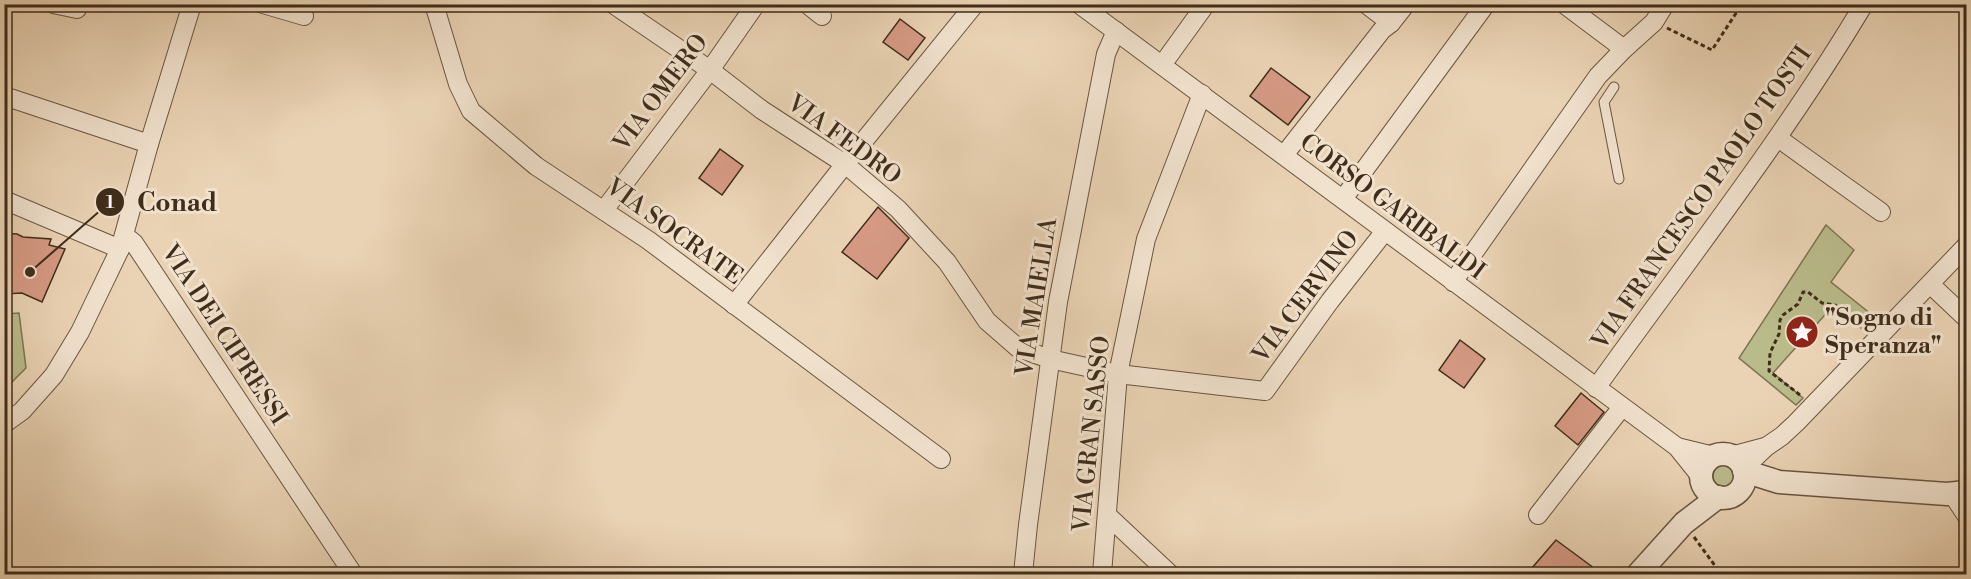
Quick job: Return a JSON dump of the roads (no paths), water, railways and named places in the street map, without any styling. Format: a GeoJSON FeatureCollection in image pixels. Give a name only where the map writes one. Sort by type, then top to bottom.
{"type":"FeatureCollection","features":[{"type":"Feature","properties":{"kind":"street"},"geometry":{"type":"LineString","coordinates":[[53,4],[78,7]]}},
{"type":"Feature","properties":{"kind":"street"},"geometry":{"type":"LineString","coordinates":[[4,424],[22,411],[54,375],[80,332],[122,242],[192,4]]}},
{"type":"Feature","properties":{"kind":"street"},"geometry":{"type":"LineString","coordinates":[[263,4],[304,16]]}},
{"type":"Feature","properties":{"kind":"street","name":"VIA SOCRATE"},"geometry":{"type":"LineString","coordinates":[[434,4],[458,84],[471,111],[536,166],[648,240],[941,459]]}},
{"type":"Feature","properties":{"kind":"street","name":"VIA FEDRO"},"geometry":{"type":"LineString","coordinates":[[613,4],[710,70],[762,110],[845,164],[898,209],[947,262],[987,321],[1018,348],[1050,359],[1118,374],[1266,391]]}},
{"type":"Feature","properties":{"kind":"street","name":"VIA OMERO"},"geometry":{"type":"LineString","coordinates":[[604,210],[710,70],[756,4]]}},
{"type":"Feature","properties":{"kind":"street"},"geometry":{"type":"LineString","coordinates":[[735,305],[845,164],[975,4]]}},
{"type":"Feature","properties":{"kind":"street"},"geometry":{"type":"LineString","coordinates":[[1162,65],[1206,4]]}},
{"type":"Feature","properties":{"kind":"street"},"geometry":{"type":"LineString","coordinates":[[1366,4],[1391,23]]}},
{"type":"Feature","properties":{"kind":"street"},"geometry":{"type":"LineString","coordinates":[[1284,155],[1382,30],[1391,23],[1406,4]]}},
{"type":"Feature","properties":{"kind":"street"},"geometry":{"type":"LineString","coordinates":[[1343,199],[1486,4]]}},
{"type":"Feature","properties":{"kind":"street"},"geometry":{"type":"LineString","coordinates":[[1564,4],[1624,50]]}},
{"type":"Feature","properties":{"kind":"street"},"geometry":{"type":"LineString","coordinates":[[1453,282],[1598,76],[1654,22],[1665,4]]}},
{"type":"Feature","properties":{"kind":"street","name":"VIA FRANCESCO PAOLO TOSTI"},"geometry":{"type":"LineString","coordinates":[[1596,387],[1778,138],[1838,48],[1864,4]]}},
{"type":"Feature","properties":{"kind":"street","name":"CORSO GARIBALDI"},"geometry":{"type":"LineString","coordinates":[[1087,8],[1677,447],[1735,468]]}},
{"type":"Feature","properties":{"kind":"street","name":"VIA MAIELLA"},"geometry":{"type":"LineString","coordinates":[[1023,574],[1058,302],[1106,54],[1116,31]]}},
{"type":"Feature","properties":{"kind":"street","name":"VIA GRAN SASSO"},"geometry":{"type":"LineString","coordinates":[[1102,574],[1118,374],[1146,239],[1202,94]]}},
{"type":"Feature","properties":{"kind":"street"},"geometry":{"type":"LineString","coordinates":[[4,96],[149,144]]}},
{"type":"Feature","properties":{"kind":"street"},"geometry":{"type":"LineString","coordinates":[[1778,138],[1881,212]]}},
{"type":"Feature","properties":{"kind":"street"},"geometry":{"type":"LineString","coordinates":[[4,200],[122,242]]}},
{"type":"Feature","properties":{"kind":"street","name":"VIA CERVINO"},"geometry":{"type":"LineString","coordinates":[[1266,391],[1330,301],[1385,231]]}},
{"type":"Feature","properties":{"kind":"street","name":"VIA DEI CIPRESSI"},"geometry":{"type":"LineString","coordinates":[[122,242],[134,243],[354,574]]}},
{"type":"Feature","properties":{"kind":"street"},"geometry":{"type":"LineString","coordinates":[[1708,487],[1730,496],[1735,468],[1782,436],[1966,246]]}},
{"type":"Feature","properties":{"kind":"street"},"geometry":{"type":"LineString","coordinates":[[1930,284],[1966,318]]}},
{"type":"Feature","properties":{"kind":"street"},"geometry":{"type":"LineString","coordinates":[[1538,515],[1622,407]]}},
{"type":"Feature","properties":{"kind":"street","name":"CORSO GARIBALDI"},"geometry":{"type":"LineString","coordinates":[[1677,447],[1708,487]]}},
{"type":"Feature","properties":{"kind":"street"},"geometry":{"type":"LineString","coordinates":[[1638,574],[1684,523],[1708,487],[1704,464],[1735,468],[1779,482],[1957,493]]}},
{"type":"Feature","properties":{"kind":"street"},"geometry":{"type":"LineString","coordinates":[[1107,515],[1170,574]]}},
{"type":"Feature","properties":{"kind":"lane"},"geometry":{"type":"LineString","coordinates":[[1614,87],[1604,102],[1620,179]]}},
{"type":"Feature","properties":{"kind":"lane"},"geometry":{"type":"LineString","coordinates":[[1957,493],[1966,523]]}},
{"type":"Feature","properties":{"kind":"place","name":"Conad"},"geometry":{"type":"Point","coordinates":[30,272]}},
{"type":"Feature","properties":{"kind":"place","name":"\"Sogno di Speranza\""},"geometry":{"type":"Point","coordinates":[1802,332]}}]}
